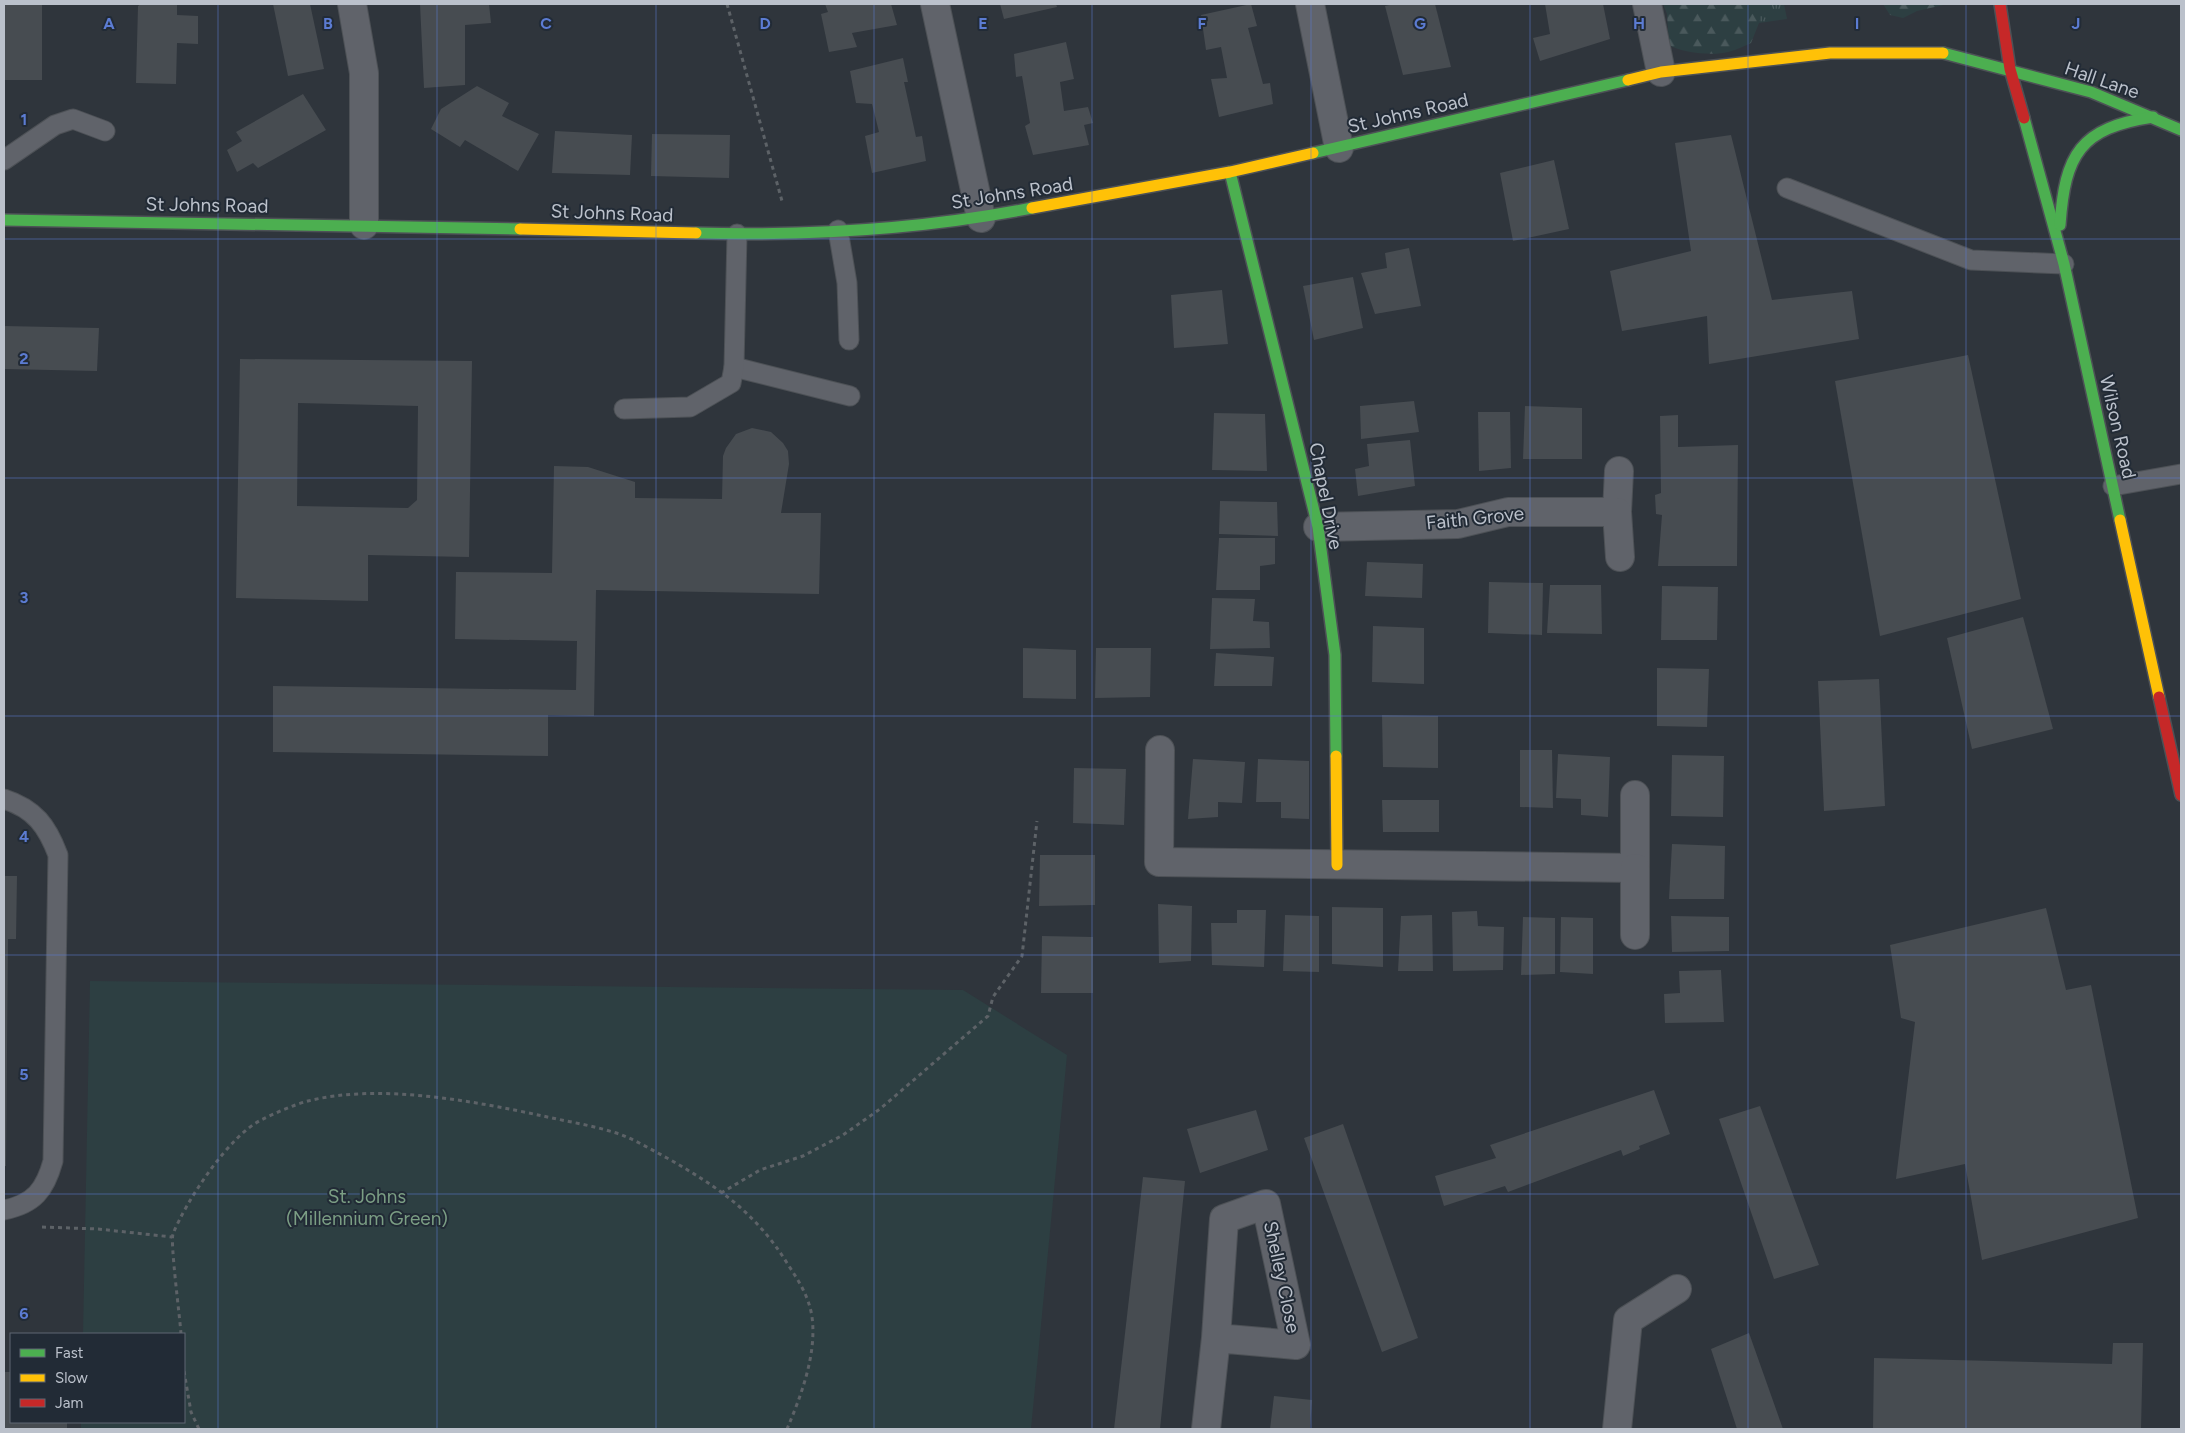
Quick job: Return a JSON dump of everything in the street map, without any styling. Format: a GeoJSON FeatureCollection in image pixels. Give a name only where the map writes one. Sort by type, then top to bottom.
{"type":"FeatureCollection","features":[{"type":"Feature","properties":{"kind":"street"},"geometry":{"type":"LineString","coordinates":[[352,4],[364,73],[364,225]]}},
{"type":"Feature","properties":{"kind":"street"},"geometry":{"type":"LineString","coordinates":[[935,4],[981,218]]}},
{"type":"Feature","properties":{"kind":"street"},"geometry":{"type":"LineString","coordinates":[[1310,4],[1338,148]]}},
{"type":"Feature","properties":{"kind":"street"},"geometry":{"type":"LineString","coordinates":[[1647,4],[1661,72]]}},
{"type":"Feature","properties":{"kind":"street","name":"Wilson Road"},"geometry":{"type":"LineString","coordinates":[[2000,4],[2010,69],[2061,255],[2114,486],[2181,795]]}},
{"type":"Feature","properties":{"kind":"street","name":"St Johns Road"},"geometry":{"type":"LineString","coordinates":[[4,220],[364,225],[736,234],[838,230],[981,218],[1230,172],[1661,72],[1840,53],[1938,52],[2010,69]]}},
{"type":"Feature","properties":{"kind":"street","name":"Hall Lane"},"geometry":{"type":"LineString","coordinates":[[2010,69],[2091,92],[2181,130]]}},
{"type":"Feature","properties":{"kind":"street"},"geometry":{"type":"LineString","coordinates":[[2061,255],[2061,198],[2068,169],[2083,144],[2103,128],[2126,120],[2153,117]]}},
{"type":"Feature","properties":{"kind":"street","name":"Chapel Drive"},"geometry":{"type":"LineString","coordinates":[[1230,172],[1318,528],[1335,656],[1337,865]]}},
{"type":"Feature","properties":{"kind":"street"},"geometry":{"type":"LineString","coordinates":[[1619,471],[1617,512],[1620,557]]}},
{"type":"Feature","properties":{"kind":"street","name":"Faith Grove"},"geometry":{"type":"LineString","coordinates":[[1318,528],[1458,524],[1508,512],[1617,512]]}},
{"type":"Feature","properties":{"kind":"street"},"geometry":{"type":"LineString","coordinates":[[1160,750],[1160,862],[1635,868]]}},
{"type":"Feature","properties":{"kind":"street"},"geometry":{"type":"LineString","coordinates":[[1635,795],[1636,935]]}},
{"type":"Feature","properties":{"kind":"street","name":"Shelley Close"},"geometry":{"type":"LineString","coordinates":[[1206,1429],[1216,1338],[1224,1220],[1266,1204],[1296,1344],[1216,1338]]}},
{"type":"Feature","properties":{"kind":"street"},"geometry":{"type":"LineString","coordinates":[[1617,1429],[1628,1320],[1677,1289]]}},
{"type":"Feature","properties":{"kind":"lane"},"geometry":{"type":"LineString","coordinates":[[4,160],[54,125],[73,119],[105,131]]}},
{"type":"Feature","properties":{"kind":"lane"},"geometry":{"type":"LineString","coordinates":[[1787,188],[1971,260],[2061,255]]}},
{"type":"Feature","properties":{"kind":"lane"},"geometry":{"type":"LineString","coordinates":[[838,230],[847,283],[849,340]]}},
{"type":"Feature","properties":{"kind":"lane"},"geometry":{"type":"LineString","coordinates":[[624,409],[690,407],[731,383],[734,367],[736,234]]}},
{"type":"Feature","properties":{"kind":"lane"},"geometry":{"type":"LineString","coordinates":[[734,367],[850,396]]}},
{"type":"Feature","properties":{"kind":"lane"},"geometry":{"type":"LineString","coordinates":[[2114,486],[2181,474]]}},
{"type":"Feature","properties":{"kind":"lane"},"geometry":{"type":"LineString","coordinates":[[4,799],[16,803],[35,815],[50,833],[58,855],[54,1162],[47,1182],[34,1197],[20,1207],[4,1210]]}},
{"type":"Feature","properties":{"kind":"path"},"geometry":{"type":"LineString","coordinates":[[727,4],[790,233]]}},
{"type":"Feature","properties":{"kind":"path"},"geometry":{"type":"LineString","coordinates":[[721,1193],[760,1170],[803,1156],[843,1135],[880,1109],[988,1016],[993,997],[1022,956],[1036,821]]}},
{"type":"Feature","properties":{"kind":"path"},"geometry":{"type":"LineString","coordinates":[[182,1333],[172,1236],[209,1172],[234,1139],[260,1121],[307,1101],[360,1093],[441,1098],[515,1110],[623,1135],[692,1173],[743,1208],[770,1236],[806,1293],[812,1317],[813,1344],[799,1399],[787,1429]]}},
{"type":"Feature","properties":{"kind":"path"},"geometry":{"type":"LineString","coordinates":[[32,1227],[98,1229],[172,1236]]}},
{"type":"Feature","properties":{"kind":"path"},"geometry":{"type":"LineString","coordinates":[[185,1378],[191,1412],[199,1429]]}},
{"type":"Feature","properties":{"kind":"green space"},"geometry":{"type":"Polygon","coordinates":[[[1663,4],[1758,4],[1760,7],[1759,23],[1751,43],[1740,48],[1722,53],[1690,52],[1669,45],[1667,14],[1663,4]]]}},
{"type":"Feature","properties":{"kind":"green space"},"geometry":{"type":"Polygon","coordinates":[[[1677,4],[1784,4],[1787,19],[1759,23],[1677,4]]]}},
{"type":"Feature","properties":{"kind":"green space"},"geometry":{"type":"Polygon","coordinates":[[[1883,4],[1948,4],[1917,11],[1903,18],[1890,15],[1883,4]]]}},
{"type":"Feature","properties":{"kind":"green space","name":"St. Johns (Millennium Green)"},"geometry":{"type":"Polygon","coordinates":[[[90,981],[963,990],[1067,1055],[1031,1429],[81,1429],[81,1423],[185,1423],[185,1333],[83,1333],[90,981]]]}},
{"type":"Feature","properties":{"kind":"building"},"geometry":{"type":"Polygon","coordinates":[[[4,4],[42,4],[42,80],[4,80],[4,4]]]}},
{"type":"Feature","properties":{"kind":"building"},"geometry":{"type":"Polygon","coordinates":[[[141,4],[177,4],[177,15],[198,16],[198,44],[177,43],[176,84],[136,83],[138,6],[141,4]]]}},
{"type":"Feature","properties":{"kind":"building"},"geometry":{"type":"Polygon","coordinates":[[[273,4],[310,4],[324,69],[288,76],[273,4]]]}},
{"type":"Feature","properties":{"kind":"building"},"geometry":{"type":"Polygon","coordinates":[[[420,4],[489,4],[491,23],[465,25],[465,85],[424,88],[420,4]]]}},
{"type":"Feature","properties":{"kind":"building"},"geometry":{"type":"Polygon","coordinates":[[[825,4],[891,4],[897,25],[852,33],[857,47],[829,52],[821,14],[828,12],[825,4]]]}},
{"type":"Feature","properties":{"kind":"building"},"geometry":{"type":"Polygon","coordinates":[[[1000,4],[1056,4],[1057,7],[1004,19],[1000,4]]]}},
{"type":"Feature","properties":{"kind":"building"},"geometry":{"type":"Polygon","coordinates":[[[1251,4],[1257,26],[1248,28],[1263,84],[1270,83],[1273,104],[1219,117],[1211,79],[1227,78],[1221,47],[1206,50],[1201,15],[1251,4]]]}},
{"type":"Feature","properties":{"kind":"building"},"geometry":{"type":"Polygon","coordinates":[[[1394,4],[1435,4],[1451,67],[1403,75],[1385,6],[1394,4]]]}},
{"type":"Feature","properties":{"kind":"building"},"geometry":{"type":"Polygon","coordinates":[[[1545,4],[1603,4],[1610,39],[1540,61],[1533,38],[1550,34],[1545,4]]]}},
{"type":"Feature","properties":{"kind":"building"},"geometry":{"type":"Polygon","coordinates":[[[1066,42],[1074,79],[1060,82],[1064,111],[1088,107],[1093,123],[1084,125],[1089,145],[1033,155],[1025,126],[1030,123],[1022,76],[1016,77],[1014,54],[1066,42]]]}},
{"type":"Feature","properties":{"kind":"building"},"geometry":{"type":"Polygon","coordinates":[[[903,58],[908,82],[904,82],[916,137],[922,136],[926,161],[872,173],[865,136],[879,132],[872,104],[856,103],[850,71],[903,58]]]}},
{"type":"Feature","properties":{"kind":"building"},"geometry":{"type":"Polygon","coordinates":[[[477,86],[509,103],[502,116],[539,134],[518,171],[465,140],[460,147],[431,129],[441,109],[477,86]]]}},
{"type":"Feature","properties":{"kind":"building"},"geometry":{"type":"Polygon","coordinates":[[[303,94],[326,130],[258,168],[253,163],[237,172],[227,150],[242,141],[236,132],[303,94]]]}},
{"type":"Feature","properties":{"kind":"building"},"geometry":{"type":"Polygon","coordinates":[[[555,131],[632,135],[630,175],[552,173],[555,131]]]}},
{"type":"Feature","properties":{"kind":"building"},"geometry":{"type":"Polygon","coordinates":[[[652,134],[730,135],[729,178],[651,176],[652,134]]]}},
{"type":"Feature","properties":{"kind":"building"},"geometry":{"type":"Polygon","coordinates":[[[1731,135],[1772,300],[1852,291],[1859,339],[1709,364],[1707,316],[1622,331],[1610,271],[1691,251],[1675,143],[1731,135]]]}},
{"type":"Feature","properties":{"kind":"building"},"geometry":{"type":"Polygon","coordinates":[[[1554,160],[1569,229],[1513,241],[1500,173],[1554,160]]]}},
{"type":"Feature","properties":{"kind":"building"},"geometry":{"type":"Polygon","coordinates":[[[1409,248],[1421,306],[1375,314],[1361,273],[1387,268],[1385,253],[1409,248]]]}},
{"type":"Feature","properties":{"kind":"building"},"geometry":{"type":"Polygon","coordinates":[[[1353,277],[1363,328],[1314,340],[1303,286],[1353,277]]]}},
{"type":"Feature","properties":{"kind":"building"},"geometry":{"type":"Polygon","coordinates":[[[1222,290],[1228,344],[1174,348],[1171,295],[1222,290]]]}},
{"type":"Feature","properties":{"kind":"building"},"geometry":{"type":"Polygon","coordinates":[[[4,326],[99,328],[97,371],[4,369],[4,326]]]}},
{"type":"Feature","properties":{"kind":"building"},"geometry":{"type":"Polygon","coordinates":[[[1968,355],[2021,599],[1880,636],[1835,381],[1968,355]]]}},
{"type":"Feature","properties":{"kind":"building"},"geometry":{"type":"Polygon","coordinates":[[[240,359],[472,361],[469,557],[368,555],[368,601],[236,598],[240,359]],[[298,403],[297,506],[408,508],[417,500],[418,406],[298,403]]]}},
{"type":"Feature","properties":{"kind":"building"},"geometry":{"type":"Polygon","coordinates":[[[1414,401],[1419,432],[1361,439],[1360,406],[1414,401]]]}},
{"type":"Feature","properties":{"kind":"building"},"geometry":{"type":"Polygon","coordinates":[[[1525,406],[1582,408],[1582,459],[1523,459],[1525,406]]]}},
{"type":"Feature","properties":{"kind":"building"},"geometry":{"type":"Polygon","coordinates":[[[1478,412],[1510,412],[1511,468],[1479,471],[1478,412]]]}},
{"type":"Feature","properties":{"kind":"building"},"geometry":{"type":"Polygon","coordinates":[[[1214,413],[1265,414],[1267,471],[1212,470],[1214,413]]]}},
{"type":"Feature","properties":{"kind":"building"},"geometry":{"type":"Polygon","coordinates":[[[1678,415],[1678,447],[1738,445],[1737,566],[1658,566],[1662,515],[1656,514],[1655,495],[1661,493],[1660,416],[1678,415]]]}},
{"type":"Feature","properties":{"kind":"building"},"geometry":{"type":"Polygon","coordinates":[[[752,428],[771,432],[783,443],[788,451],[789,464],[781,513],[821,513],[819,594],[596,590],[594,716],[548,715],[548,756],[273,752],[273,686],[576,690],[577,641],[455,639],[456,572],[552,573],[554,466],[588,467],[635,482],[635,498],[722,499],[723,456],[726,448],[736,434],[752,428]]]}},
{"type":"Feature","properties":{"kind":"building"},"geometry":{"type":"Polygon","coordinates":[[[1410,440],[1415,486],[1358,496],[1355,469],[1369,466],[1367,444],[1410,440]]]}},
{"type":"Feature","properties":{"kind":"building"},"geometry":{"type":"Polygon","coordinates":[[[1220,501],[1277,502],[1278,536],[1219,534],[1220,501]]]}},
{"type":"Feature","properties":{"kind":"building"},"geometry":{"type":"Polygon","coordinates":[[[1219,538],[1275,538],[1275,564],[1260,566],[1260,590],[1216,590],[1219,538]]]}},
{"type":"Feature","properties":{"kind":"building"},"geometry":{"type":"Polygon","coordinates":[[[1367,562],[1423,564],[1422,598],[1365,596],[1367,562]]]}},
{"type":"Feature","properties":{"kind":"building"},"geometry":{"type":"Polygon","coordinates":[[[1489,582],[1543,583],[1542,635],[1488,633],[1489,582]]]}},
{"type":"Feature","properties":{"kind":"building"},"geometry":{"type":"Polygon","coordinates":[[[1550,585],[1601,585],[1602,634],[1547,633],[1550,585]]]}},
{"type":"Feature","properties":{"kind":"building"},"geometry":{"type":"Polygon","coordinates":[[[1662,586],[1718,587],[1717,640],[1661,640],[1662,586]]]}},
{"type":"Feature","properties":{"kind":"building"},"geometry":{"type":"Polygon","coordinates":[[[1212,598],[1255,599],[1253,621],[1269,622],[1270,648],[1210,649],[1212,598]]]}},
{"type":"Feature","properties":{"kind":"building"},"geometry":{"type":"Polygon","coordinates":[[[2023,617],[2053,729],[1972,749],[1947,638],[2023,617]]]}},
{"type":"Feature","properties":{"kind":"building"},"geometry":{"type":"Polygon","coordinates":[[[1373,626],[1424,628],[1424,684],[1372,682],[1373,626]]]}},
{"type":"Feature","properties":{"kind":"building"},"geometry":{"type":"Polygon","coordinates":[[[1023,648],[1076,650],[1076,699],[1023,698],[1023,648]]]}},
{"type":"Feature","properties":{"kind":"building"},"geometry":{"type":"Polygon","coordinates":[[[1096,648],[1151,648],[1150,697],[1095,698],[1096,648]]]}},
{"type":"Feature","properties":{"kind":"building"},"geometry":{"type":"Polygon","coordinates":[[[1216,653],[1274,657],[1272,686],[1214,686],[1216,653]]]}},
{"type":"Feature","properties":{"kind":"building"},"geometry":{"type":"Polygon","coordinates":[[[1657,668],[1709,669],[1707,727],[1657,726],[1657,668]]]}},
{"type":"Feature","properties":{"kind":"building"},"geometry":{"type":"Polygon","coordinates":[[[1879,679],[1885,806],[1824,811],[1818,681],[1879,679]]]}},
{"type":"Feature","properties":{"kind":"building"},"geometry":{"type":"Polygon","coordinates":[[[1382,715],[1438,716],[1438,768],[1383,767],[1382,715]]]}},
{"type":"Feature","properties":{"kind":"building"},"geometry":{"type":"Polygon","coordinates":[[[1520,750],[1552,750],[1553,808],[1520,807],[1520,750]]]}},
{"type":"Feature","properties":{"kind":"building"},"geometry":{"type":"Polygon","coordinates":[[[1558,754],[1610,757],[1608,817],[1581,815],[1581,799],[1556,798],[1558,754]]]}},
{"type":"Feature","properties":{"kind":"building"},"geometry":{"type":"Polygon","coordinates":[[[1672,755],[1724,756],[1723,817],[1671,816],[1672,755]]]}},
{"type":"Feature","properties":{"kind":"building"},"geometry":{"type":"Polygon","coordinates":[[[1193,759],[1245,762],[1242,803],[1218,802],[1218,817],[1188,819],[1193,759]]]}},
{"type":"Feature","properties":{"kind":"building"},"geometry":{"type":"Polygon","coordinates":[[[1258,759],[1309,761],[1309,819],[1281,818],[1281,802],[1256,802],[1258,759]]]}},
{"type":"Feature","properties":{"kind":"building"},"geometry":{"type":"Polygon","coordinates":[[[1074,768],[1126,769],[1124,825],[1073,823],[1074,768]]]}},
{"type":"Feature","properties":{"kind":"building"},"geometry":{"type":"Polygon","coordinates":[[[1382,800],[1439,800],[1439,832],[1383,832],[1382,800]]]}},
{"type":"Feature","properties":{"kind":"building"},"geometry":{"type":"Polygon","coordinates":[[[1672,844],[1725,846],[1724,899],[1669,899],[1672,844]]]}},
{"type":"Feature","properties":{"kind":"building"},"geometry":{"type":"Polygon","coordinates":[[[1040,855],[1095,855],[1095,905],[1039,906],[1040,855]]]}},
{"type":"Feature","properties":{"kind":"building"},"geometry":{"type":"Polygon","coordinates":[[[4,876],[17,876],[16,939],[8,939],[6,1166],[4,1166],[4,876]]]}},
{"type":"Feature","properties":{"kind":"building"},"geometry":{"type":"Polygon","coordinates":[[[1158,904],[1192,906],[1191,961],[1159,963],[1158,904]]]}},
{"type":"Feature","properties":{"kind":"building"},"geometry":{"type":"Polygon","coordinates":[[[1332,907],[1383,908],[1383,967],[1332,964],[1332,907]]]}},
{"type":"Feature","properties":{"kind":"building"},"geometry":{"type":"Polygon","coordinates":[[[2046,908],[2066,990],[2091,985],[2138,1218],[1982,1260],[1965,1164],[1896,1179],[1915,1022],[1901,1018],[1890,945],[2046,908]]]}},
{"type":"Feature","properties":{"kind":"building"},"geometry":{"type":"Polygon","coordinates":[[[1237,910],[1266,910],[1264,967],[1212,965],[1211,923],[1237,923],[1237,910]]]}},
{"type":"Feature","properties":{"kind":"building"},"geometry":{"type":"Polygon","coordinates":[[[1477,911],[1478,926],[1504,927],[1503,970],[1453,971],[1452,912],[1477,911]]]}},
{"type":"Feature","properties":{"kind":"building"},"geometry":{"type":"Polygon","coordinates":[[[1285,915],[1319,916],[1319,972],[1283,971],[1285,915]]]}},
{"type":"Feature","properties":{"kind":"building"},"geometry":{"type":"Polygon","coordinates":[[[1432,915],[1433,971],[1398,971],[1401,916],[1432,915]]]}},
{"type":"Feature","properties":{"kind":"building"},"geometry":{"type":"Polygon","coordinates":[[[1671,916],[1729,917],[1729,951],[1672,952],[1671,916]]]}},
{"type":"Feature","properties":{"kind":"building"},"geometry":{"type":"Polygon","coordinates":[[[1523,917],[1555,918],[1555,974],[1521,975],[1523,917]]]}},
{"type":"Feature","properties":{"kind":"building"},"geometry":{"type":"Polygon","coordinates":[[[1561,917],[1593,918],[1593,974],[1560,972],[1561,917]]]}},
{"type":"Feature","properties":{"kind":"building"},"geometry":{"type":"Polygon","coordinates":[[[1042,936],[1093,937],[1093,993],[1041,993],[1042,936]]]}},
{"type":"Feature","properties":{"kind":"building"},"geometry":{"type":"Polygon","coordinates":[[[1721,970],[1724,1022],[1665,1023],[1664,994],[1680,993],[1679,971],[1721,970]]]}},
{"type":"Feature","properties":{"kind":"building"},"geometry":{"type":"Polygon","coordinates":[[[1654,1090],[1670,1134],[1639,1146],[1640,1149],[1623,1156],[1621,1150],[1508,1192],[1505,1186],[1444,1206],[1435,1176],[1496,1158],[1490,1145],[1654,1090]]]}},
{"type":"Feature","properties":{"kind":"building"},"geometry":{"type":"Polygon","coordinates":[[[1760,1106],[1819,1265],[1774,1279],[1719,1119],[1760,1106]]]}},
{"type":"Feature","properties":{"kind":"building"},"geometry":{"type":"Polygon","coordinates":[[[1256,1110],[1268,1150],[1200,1173],[1187,1129],[1256,1110]]]}},
{"type":"Feature","properties":{"kind":"building"},"geometry":{"type":"Polygon","coordinates":[[[1343,1124],[1418,1338],[1382,1352],[1304,1138],[1343,1124]]]}},
{"type":"Feature","properties":{"kind":"building"},"geometry":{"type":"Polygon","coordinates":[[[1143,1177],[1185,1181],[1160,1429],[1114,1429],[1143,1177]]]}},
{"type":"Feature","properties":{"kind":"building"},"geometry":{"type":"Polygon","coordinates":[[[1749,1333],[1783,1429],[1737,1429],[1711,1349],[1749,1333]]]}},
{"type":"Feature","properties":{"kind":"building"},"geometry":{"type":"Polygon","coordinates":[[[2113,1343],[2143,1343],[2141,1429],[1873,1429],[1874,1358],[2112,1364],[2113,1343]]]}},
{"type":"Feature","properties":{"kind":"building"},"geometry":{"type":"Polygon","coordinates":[[[4,1372],[10,1372],[10,1423],[67,1423],[67,1429],[4,1429],[4,1372]]]}},
{"type":"Feature","properties":{"kind":"building"},"geometry":{"type":"Polygon","coordinates":[[[1274,1396],[1312,1400],[1310,1429],[1270,1429],[1274,1396]]]}},
{"type":"Feature","properties":{"kind":"traffic: fast"},"geometry":{"type":"LineString","coordinates":[[1943,53],[2091,92],[2181,130]]}},
{"type":"Feature","properties":{"kind":"traffic: fast"},"geometry":{"type":"LineString","coordinates":[[1313,153],[1628,80]]}},
{"type":"Feature","properties":{"kind":"traffic: fast"},"geometry":{"type":"LineString","coordinates":[[2060,225],[2066,180],[2072,163],[2081,148],[2093,137],[2108,129],[2128,122],[2153,117]]}},
{"type":"Feature","properties":{"kind":"traffic: fast"},"geometry":{"type":"LineString","coordinates":[[2024,118],[2064,264],[2120,520]]}},
{"type":"Feature","properties":{"kind":"traffic: fast"},"geometry":{"type":"LineString","coordinates":[[1230,172],[1318,527],[1335,655],[1336,756]]}},
{"type":"Feature","properties":{"kind":"traffic: fast"},"geometry":{"type":"LineString","coordinates":[[696,233],[738,234],[865,230],[949,221],[1032,208]]}},
{"type":"Feature","properties":{"kind":"traffic: fast"},"geometry":{"type":"LineString","coordinates":[[4,220],[520,229]]}},
{"type":"Feature","properties":{"kind":"traffic: slow"},"geometry":{"type":"LineString","coordinates":[[1628,80],[1661,72],[1830,53],[1943,53]]}},
{"type":"Feature","properties":{"kind":"traffic: slow"},"geometry":{"type":"LineString","coordinates":[[1032,208],[1230,172],[1313,153]]}},
{"type":"Feature","properties":{"kind":"traffic: slow"},"geometry":{"type":"LineString","coordinates":[[520,229],[696,233]]}},
{"type":"Feature","properties":{"kind":"traffic: slow"},"geometry":{"type":"LineString","coordinates":[[2120,520],[2159,697]]}},
{"type":"Feature","properties":{"kind":"traffic: slow"},"geometry":{"type":"LineString","coordinates":[[1336,756],[1337,865]]}},
{"type":"Feature","properties":{"kind":"traffic: jam"},"geometry":{"type":"LineString","coordinates":[[2000,4],[2010,69],[2024,118]]}},
{"type":"Feature","properties":{"kind":"traffic: jam"},"geometry":{"type":"LineString","coordinates":[[2159,697],[2181,795]]}}]}
